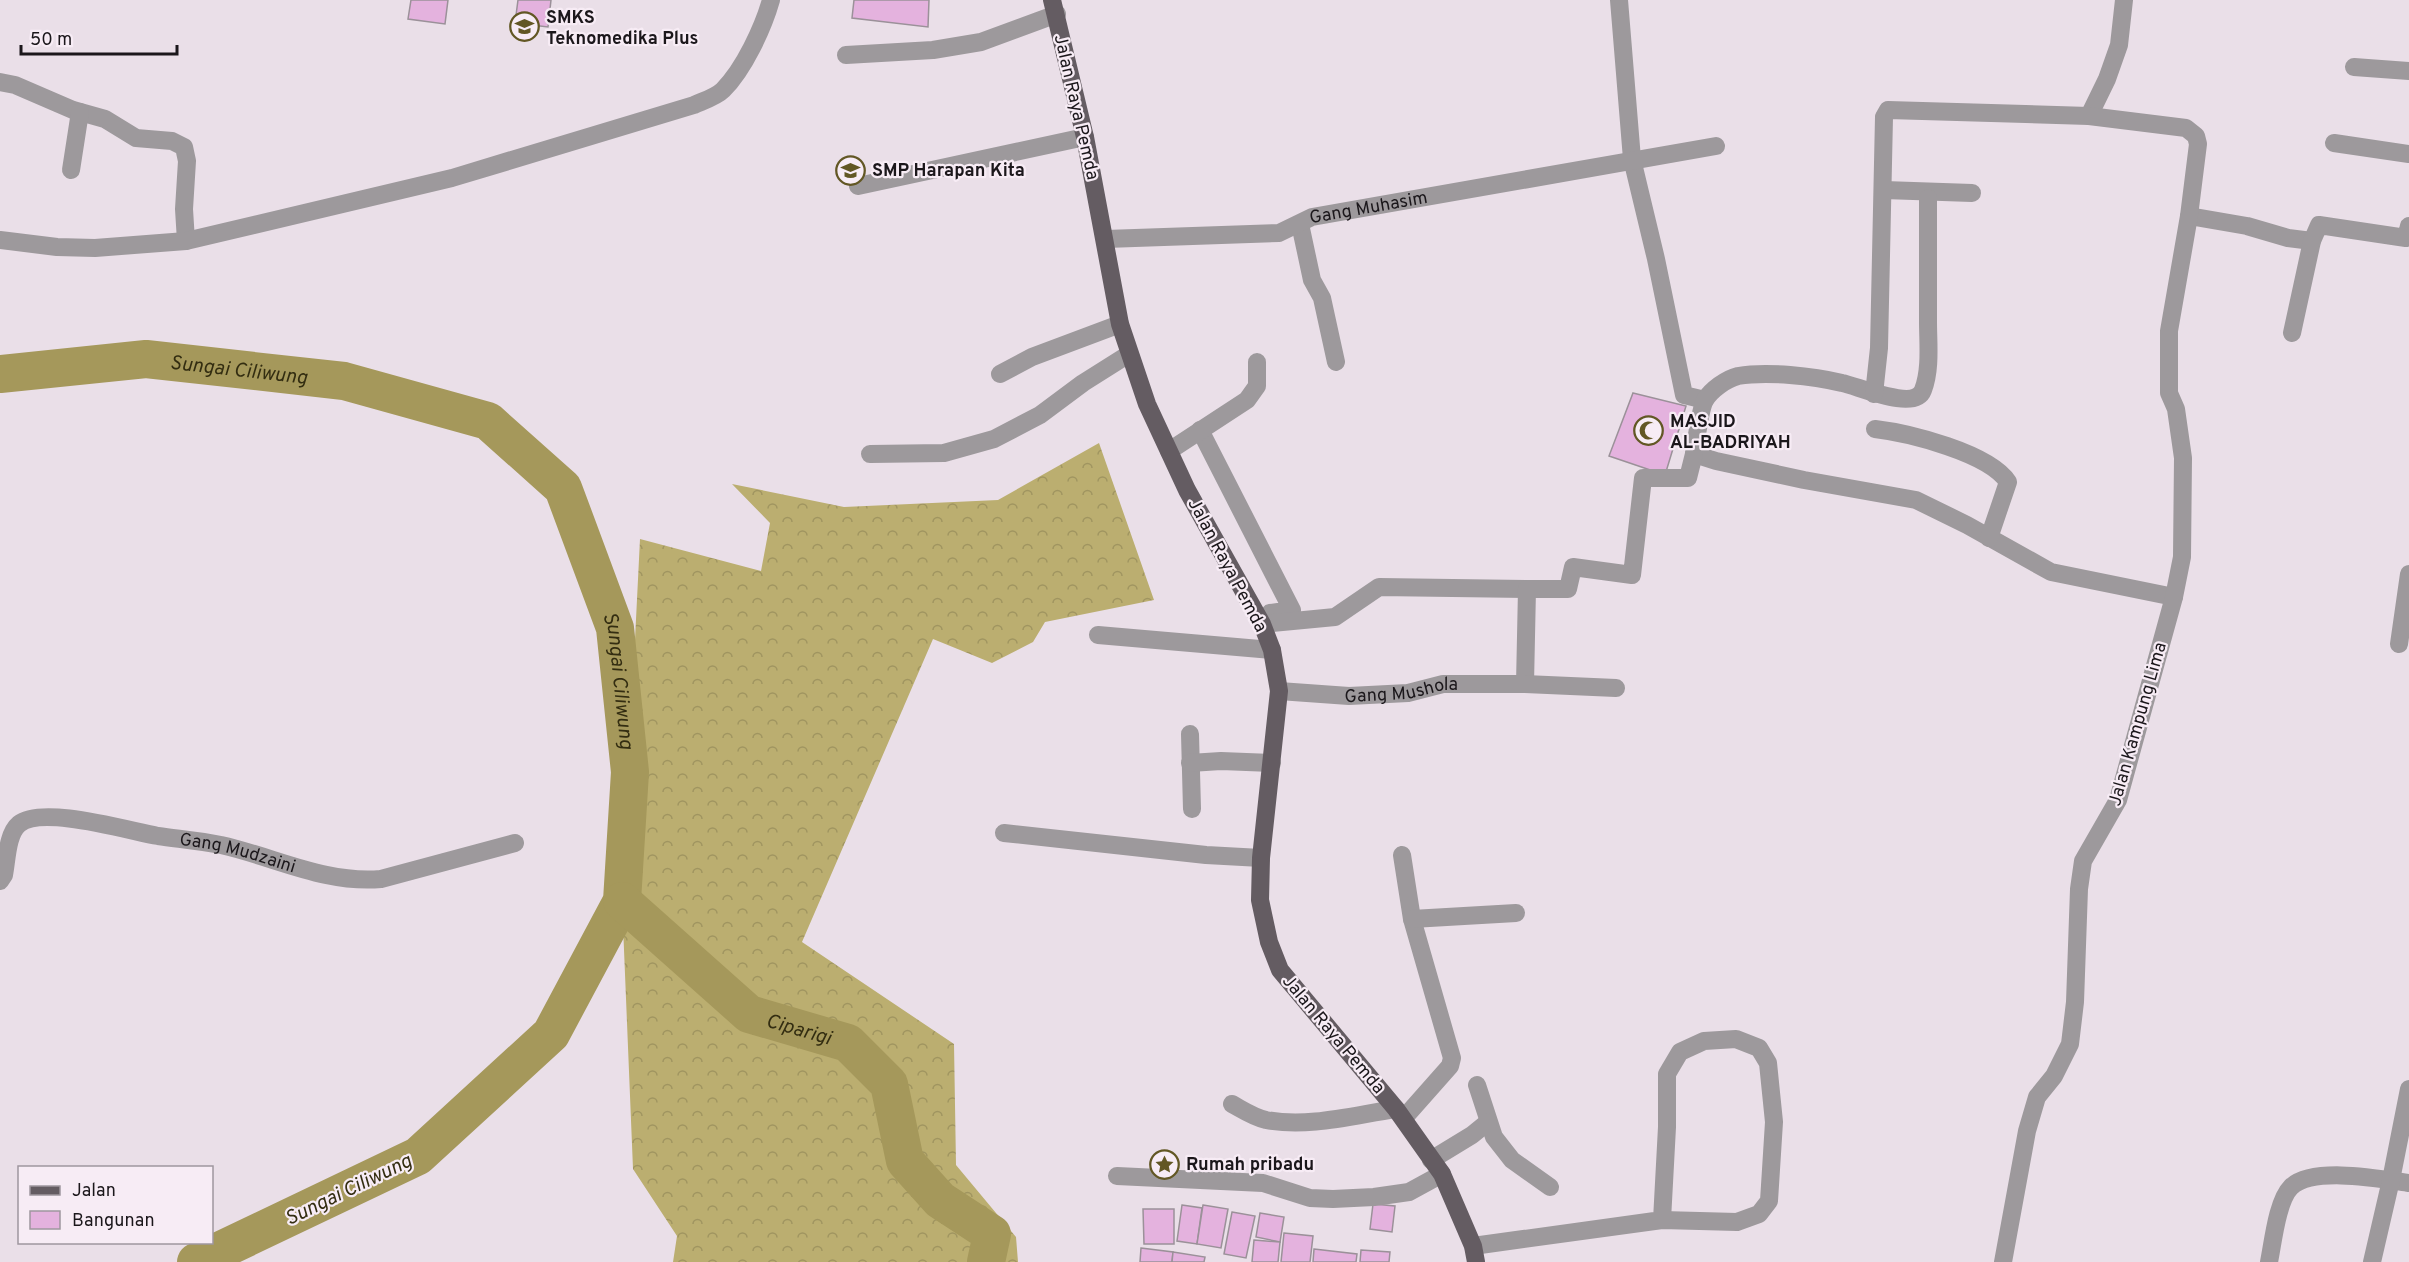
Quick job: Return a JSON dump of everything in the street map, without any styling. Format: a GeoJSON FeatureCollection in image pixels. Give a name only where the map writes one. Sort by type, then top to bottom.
{"type":"FeatureCollection","features":[{"type":"Feature","properties":{"kind":"main road","name":"Jalan Raya Pemda"},"geometry":{"type":"LineString","coordinates":[[1054,7],[1085,137],[1106,239],[1120,324],[1129,354],[1147,404],[1187,490],[1259,619],[1272,650],[1279,691],[1261,858],[1260,900],[1269,942],[1280,970],[1400,1114],[1436,1167],[1474,1254]]}},
{"type":"Feature","properties":{"kind":"street"},"geometry":{"type":"LineString","coordinates":[[0,240],[57,248],[95,248],[186,240],[452,178],[694,105],[722,90],[742,63],[766,19],[771,0]]}},
{"type":"Feature","properties":{"kind":"street"},"geometry":{"type":"LineString","coordinates":[[1619,0],[1632,159],[1656,259],[1684,395],[1705,400]]}},
{"type":"Feature","properties":{"kind":"street"},"geometry":{"type":"LineString","coordinates":[[1874,394],[1880,348],[1884,117],[1888,110],[2089,116],[2120,45],[2124,0]]}},
{"type":"Feature","properties":{"kind":"street"},"geometry":{"type":"LineString","coordinates":[[846,55],[933,50],[981,42],[1054,7]]}},
{"type":"Feature","properties":{"kind":"street"},"geometry":{"type":"LineString","coordinates":[[2354,67],[2409,71]]}},
{"type":"Feature","properties":{"kind":"street"},"geometry":{"type":"LineString","coordinates":[[0,82],[15,85],[80,112],[105,119],[136,138],[172,141],[184,147],[187,160],[183,209],[186,240]]}},
{"type":"Feature","properties":{"kind":"street"},"geometry":{"type":"LineString","coordinates":[[71,170],[80,112]]}},
{"type":"Feature","properties":{"kind":"street","name":"Jalan Kampung Lima"},"geometry":{"type":"LineString","coordinates":[[2003,1262],[2027,1131],[2037,1097],[2054,1076],[2070,1044],[2075,1002],[2079,889],[2083,861],[2118,800],[2174,597],[2182,557],[2183,458],[2176,409],[2169,393],[2169,331],[2189,216],[2198,144],[2186,128],[2089,116]]}},
{"type":"Feature","properties":{"kind":"street"},"geometry":{"type":"LineString","coordinates":[[858,186],[1085,137]]}},
{"type":"Feature","properties":{"kind":"street"},"geometry":{"type":"LineString","coordinates":[[2334,142],[2409,154]]}},
{"type":"Feature","properties":{"kind":"street","name":"Gang Muhasim"},"geometry":{"type":"LineString","coordinates":[[1106,239],[1279,233],[1312,217],[1716,146]]}},
{"type":"Feature","properties":{"kind":"street"},"geometry":{"type":"LineString","coordinates":[[1884,190],[1972,193]]}},
{"type":"Feature","properties":{"kind":"street"},"geometry":{"type":"LineString","coordinates":[[1259,619],[1335,617],[1379,588],[1569,589],[1573,567],[1632,575],[1643,478],[1688,478],[1705,400],[1722,382],[1736,377],[1760,374],[1843,383],[1874,394],[1910,399],[1918,397],[1923,391],[1928,362],[1928,198]]}},
{"type":"Feature","properties":{"kind":"street"},"geometry":{"type":"LineString","coordinates":[[2189,216],[2247,226],[2288,238],[2312,241]]}},
{"type":"Feature","properties":{"kind":"street"},"geometry":{"type":"LineString","coordinates":[[1300,224],[1311,280],[1322,298],[1336,362]]}},
{"type":"Feature","properties":{"kind":"street"},"geometry":{"type":"LineString","coordinates":[[2292,333],[2312,241],[2319,225],[2406,238],[2409,226]]}},
{"type":"Feature","properties":{"kind":"street"},"geometry":{"type":"LineString","coordinates":[[1000,374],[1032,357],[1120,324]]}},
{"type":"Feature","properties":{"kind":"street"},"geometry":{"type":"LineString","coordinates":[[870,454],[944,453],[994,439],[1040,415],[1083,383],[1129,354]]}},
{"type":"Feature","properties":{"kind":"street"},"geometry":{"type":"LineString","coordinates":[[1169,451],[1247,400],[1257,386],[1257,362]]}},
{"type":"Feature","properties":{"kind":"street"},"geometry":{"type":"LineString","coordinates":[[1875,429],[1930,440],[1967,454],[2002,473],[2008,482],[1989,538]]}},
{"type":"Feature","properties":{"kind":"street"},"geometry":{"type":"LineString","coordinates":[[1200,430],[1292,610],[1259,619]]}},
{"type":"Feature","properties":{"kind":"street"},"geometry":{"type":"LineString","coordinates":[[1694,454],[1804,480],[1916,500],[2051,572],[2174,597]]}},
{"type":"Feature","properties":{"kind":"street"},"geometry":{"type":"LineString","coordinates":[[2399,644],[2409,573]]}},
{"type":"Feature","properties":{"kind":"street"},"geometry":{"type":"LineString","coordinates":[[1525,684],[1527,589]]}},
{"type":"Feature","properties":{"kind":"street"},"geometry":{"type":"LineString","coordinates":[[1098,635],[1272,650]]}},
{"type":"Feature","properties":{"kind":"street","name":"Gang Mushola"},"geometry":{"type":"LineString","coordinates":[[1279,691],[1348,696],[1408,693],[1443,684],[1525,684],[1616,688]]}},
{"type":"Feature","properties":{"kind":"street"},"geometry":{"type":"LineString","coordinates":[[1190,734],[1192,809]]}},
{"type":"Feature","properties":{"kind":"street"},"geometry":{"type":"LineString","coordinates":[[1190,763],[1221,761],[1272,763]]}},
{"type":"Feature","properties":{"kind":"street","name":"Gang Mudzaini"},"geometry":{"type":"LineString","coordinates":[[0,881],[4,875],[13,830],[21,822],[35,817],[63,817],[222,845],[300,869],[339,878],[368,880],[381,879],[515,843]]}},
{"type":"Feature","properties":{"kind":"street"},"geometry":{"type":"LineString","coordinates":[[1004,833],[1206,855],[1261,858]]}},
{"type":"Feature","properties":{"kind":"street"},"geometry":{"type":"LineString","coordinates":[[1232,1104],[1264,1119],[1297,1122],[1400,1114],[1450,1066],[1452,1058],[1412,919],[1402,855]]}},
{"type":"Feature","properties":{"kind":"street"},"geometry":{"type":"LineString","coordinates":[[1412,919],[1516,913]]}},
{"type":"Feature","properties":{"kind":"street"},"geometry":{"type":"LineString","coordinates":[[1474,1254],[1662,1220],[1737,1222],[1759,1214],[1769,1201],[1774,1122],[1768,1063],[1759,1048],[1736,1039],[1704,1041],[1680,1052],[1667,1074],[1667,1127],[1662,1220]]}},
{"type":"Feature","properties":{"kind":"street"},"geometry":{"type":"LineString","coordinates":[[1477,1085],[1494,1137],[1512,1160],[1550,1187]]}},
{"type":"Feature","properties":{"kind":"street"},"geometry":{"type":"LineString","coordinates":[[2372,1262],[2400,1182],[2409,1089]]}},
{"type":"Feature","properties":{"kind":"street"},"geometry":{"type":"LineString","coordinates":[[1117,1176],[1263,1183],[1310,1198],[1374,1197],[1409,1192],[1488,1122]]}},
{"type":"Feature","properties":{"kind":"street"},"geometry":{"type":"LineString","coordinates":[[2269,1262],[2283,1200],[2292,1187],[2308,1178],[2334,1176],[2400,1182]]}},
{"type":"Feature","properties":{"kind":"green space"},"geometry":{"type":"Polygon","coordinates":[[[1099,443],[1154,600],[1045,622],[1033,642],[992,663],[933,639],[802,942],[954,1044],[956,1165],[1016,1237],[1018,1262],[673,1262],[677,1236],[633,1169],[622,901],[640,539],[761,571],[770,523],[732,484],[844,507],[998,500],[1099,443]]]}},
{"type":"Feature","properties":{"kind":"building"},"geometry":{"type":"Polygon","coordinates":[[[411,0],[448,0],[445,24],[408,19],[411,0]]]}},
{"type":"Feature","properties":{"kind":"building"},"geometry":{"type":"Polygon","coordinates":[[[518,0],[551,0],[548,27],[515,23],[518,0]]]}},
{"type":"Feature","properties":{"kind":"building"},"geometry":{"type":"Polygon","coordinates":[[[854,0],[929,0],[928,27],[852,18],[854,0]]]}},
{"type":"Feature","properties":{"kind":"building","name":"MASJID AL-BADRIYAH"},"geometry":{"type":"Polygon","coordinates":[[[1633,393],[1686,406],[1665,475],[1609,456],[1633,393]]]}},
{"type":"Feature","properties":{"kind":"building"},"geometry":{"type":"Polygon","coordinates":[[[1373,1204],[1395,1206],[1392,1232],[1370,1229],[1373,1204]]]}},
{"type":"Feature","properties":{"kind":"building"},"geometry":{"type":"Polygon","coordinates":[[[1182,1205],[1202,1208],[1197,1244],[1177,1241],[1182,1205]]]}},
{"type":"Feature","properties":{"kind":"building"},"geometry":{"type":"Polygon","coordinates":[[[1203,1205],[1228,1209],[1221,1248],[1197,1244],[1203,1205]]]}},
{"type":"Feature","properties":{"kind":"building"},"geometry":{"type":"Polygon","coordinates":[[[1143,1209],[1174,1209],[1174,1244],[1144,1244],[1143,1209]]]}},
{"type":"Feature","properties":{"kind":"building"},"geometry":{"type":"Polygon","coordinates":[[[1232,1212],[1255,1216],[1246,1258],[1224,1254],[1232,1212]]]}},
{"type":"Feature","properties":{"kind":"building"},"geometry":{"type":"Polygon","coordinates":[[[1260,1213],[1284,1217],[1280,1242],[1256,1237],[1260,1213]]]}},
{"type":"Feature","properties":{"kind":"building"},"geometry":{"type":"Polygon","coordinates":[[[1284,1233],[1313,1236],[1310,1262],[1281,1262],[1284,1233]]]}},
{"type":"Feature","properties":{"kind":"building"},"geometry":{"type":"Polygon","coordinates":[[[1254,1240],[1280,1242],[1278,1262],[1252,1262],[1254,1240]]]}},
{"type":"Feature","properties":{"kind":"building"},"geometry":{"type":"Polygon","coordinates":[[[1141,1248],[1173,1252],[1172,1262],[1140,1262],[1141,1248]]]}},
{"type":"Feature","properties":{"kind":"building"},"geometry":{"type":"Polygon","coordinates":[[[1314,1249],[1357,1254],[1356,1262],[1313,1262],[1314,1249]]]}},
{"type":"Feature","properties":{"kind":"building"},"geometry":{"type":"Polygon","coordinates":[[[1361,1250],[1390,1252],[1389,1262],[1360,1262],[1361,1250]]]}},
{"type":"Feature","properties":{"kind":"building"},"geometry":{"type":"Polygon","coordinates":[[[1173,1252],[1205,1257],[1204,1262],[1172,1262],[1173,1252]]]}},
{"type":"Feature","properties":{"kind":"waterway","name":"Sungai Ciliwung"},"geometry":{"type":"LineString","coordinates":[[0,374],[146,359],[344,381],[488,421],[563,488],[615,628],[630,772],[622,901],[551,1034],[418,1156],[196,1262]]}},
{"type":"Feature","properties":{"kind":"waterway","name":"Ciparigi"},"geometry":{"type":"LineString","coordinates":[[622,901],[749,1014],[848,1043],[889,1084],[905,1161],[940,1200],[992,1234],[986,1262]]}},
{"type":"Feature","properties":{"kind":"place","name":"SMKS Teknomedika Plus"},"geometry":{"type":"Point","coordinates":[525,27]}},
{"type":"Feature","properties":{"kind":"place","name":"SMP Harapan Kita"},"geometry":{"type":"Point","coordinates":[851,170]}},
{"type":"Feature","properties":{"kind":"place","name":"MASJID AL-BADRIYAH"},"geometry":{"type":"Point","coordinates":[1649,431]}},
{"type":"Feature","properties":{"kind":"place","name":"Rumah pribadu"},"geometry":{"type":"Point","coordinates":[1165,1164]}}]}
